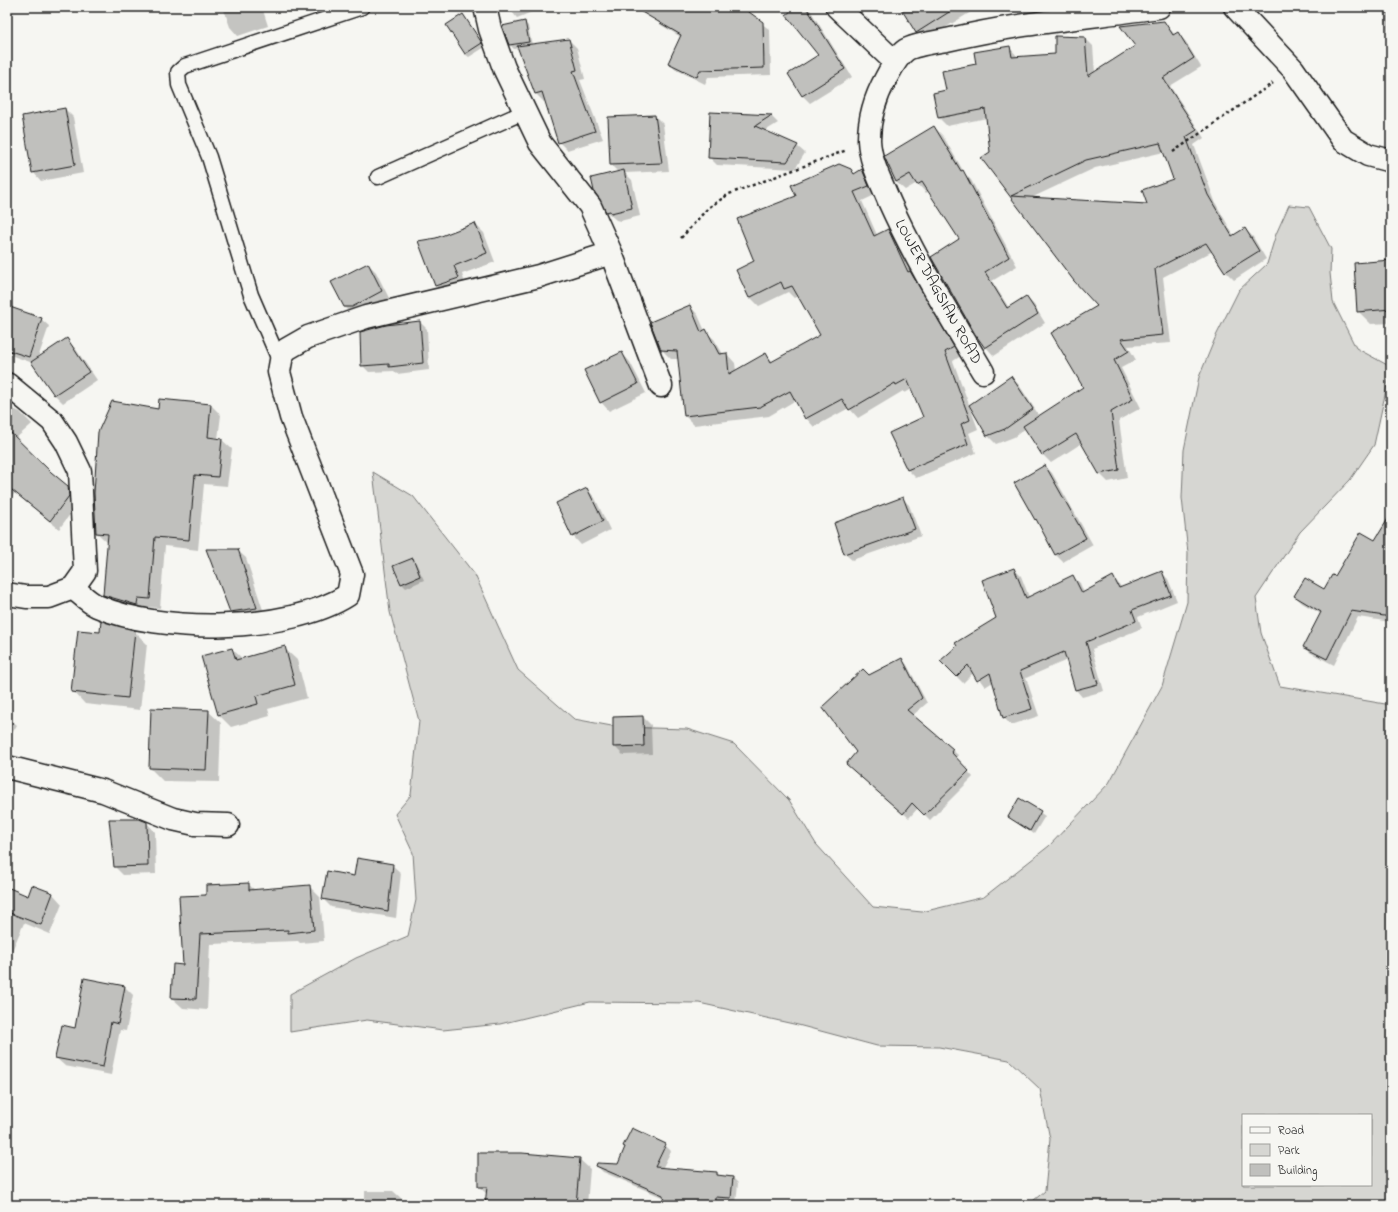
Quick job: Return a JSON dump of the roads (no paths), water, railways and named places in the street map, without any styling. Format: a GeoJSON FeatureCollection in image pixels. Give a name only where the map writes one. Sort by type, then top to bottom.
{"type":"FeatureCollection","features":[{"type":"Feature","properties":{"kind":"street"},"geometry":{"type":"LineString","coordinates":[[485,7],[490,29],[504,68],[540,143],[590,206],[611,253],[661,386]]}},
{"type":"Feature","properties":{"kind":"street"},"geometry":{"type":"LineString","coordinates":[[837,7],[895,62]]}},
{"type":"Feature","properties":{"kind":"street","name":"LOWER DAGSIAN ROAD"},"geometry":{"type":"LineString","coordinates":[[983,372],[918,263],[874,166],[869,141],[870,122],[878,96],[895,62],[905,50],[982,32],[1048,20],[1089,17],[1159,7]]}},
{"type":"Feature","properties":{"kind":"street"},"geometry":{"type":"LineString","coordinates":[[1235,7],[1293,69],[1343,140],[1368,155],[1391,161]]}},
{"type":"Feature","properties":{"kind":"street"},"geometry":{"type":"LineString","coordinates":[[73,588],[96,606],[138,618],[186,626],[276,621],[334,604],[348,595],[352,574],[291,417],[279,372],[282,354],[293,345],[308,337],[366,317],[539,276],[611,253]]}},
{"type":"Feature","properties":{"kind":"street"},"geometry":{"type":"LineString","coordinates":[[7,384],[52,421],[66,442],[80,472],[86,571],[73,588],[49,597],[26,597],[7,594]]}},
{"type":"Feature","properties":{"kind":"street"},"geometry":{"type":"LineString","coordinates":[[7,767],[103,791],[173,819],[194,824],[228,825]]}},
{"type":"Feature","properties":{"kind":"lane"},"geometry":{"type":"LineString","coordinates":[[280,362],[251,295],[209,157],[179,85],[178,72],[185,66],[362,7]]}},
{"type":"Feature","properties":{"kind":"lane"},"geometry":{"type":"LineString","coordinates":[[378,177],[524,112]]}}]}
